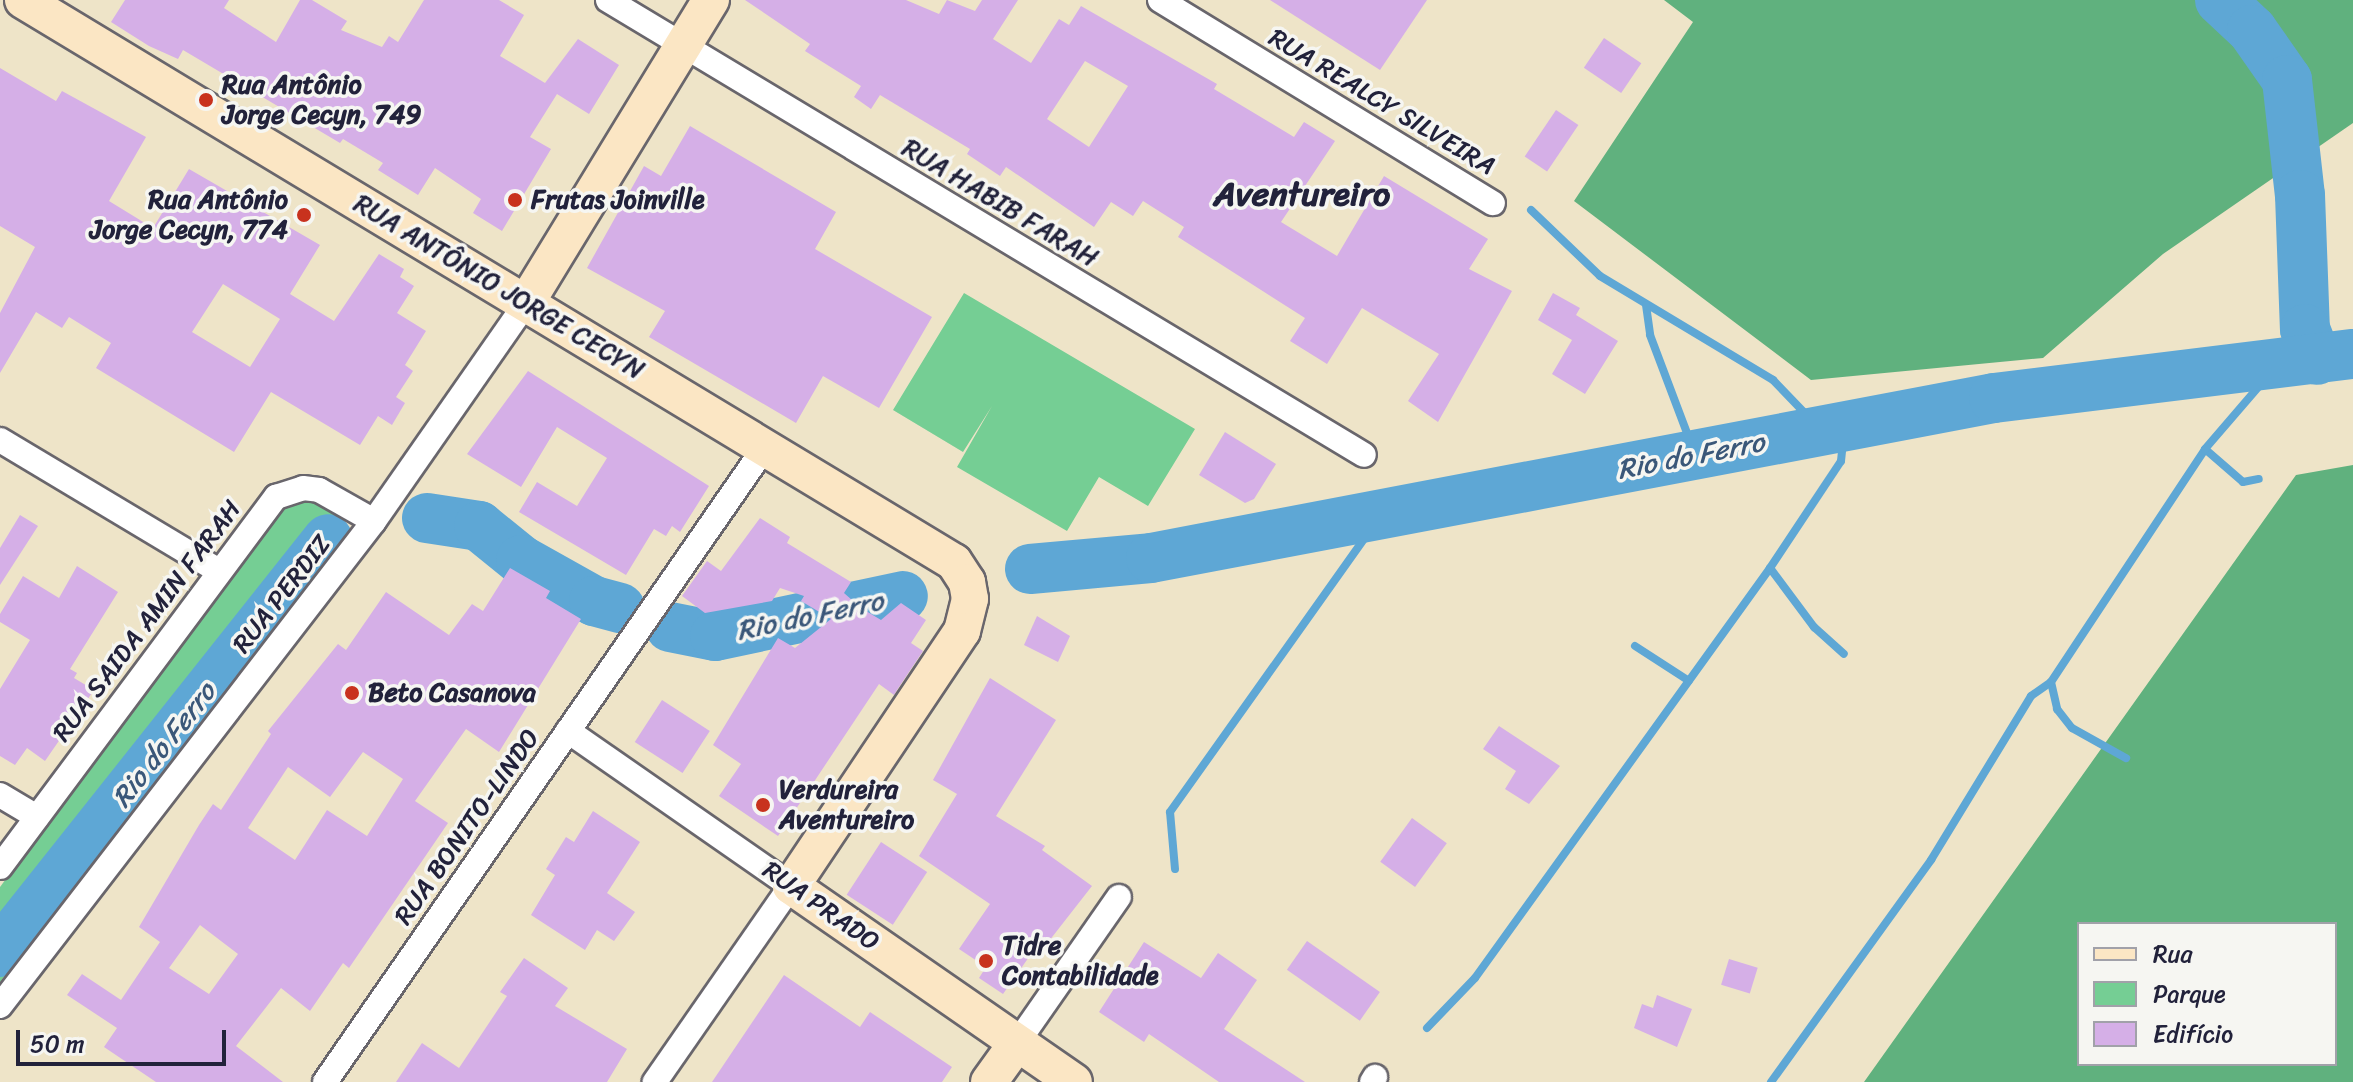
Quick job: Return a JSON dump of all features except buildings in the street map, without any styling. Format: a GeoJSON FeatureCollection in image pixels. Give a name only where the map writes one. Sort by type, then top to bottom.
{"type":"FeatureCollection","features":[{"type":"Feature","properties":{"kind":"street","name":"RUA ANTÔNIO JORGE CECYN"},"geometry":{"type":"LineString","coordinates":[[23,0],[942,553],[967,582],[962,631],[791,886]]}},
{"type":"Feature","properties":{"kind":"street","name":"RUA HABIB FARAH"},"geometry":{"type":"LineString","coordinates":[[608,0],[1364,455]]}},
{"type":"Feature","properties":{"kind":"street"},"geometry":{"type":"LineString","coordinates":[[526,303],[711,0]]}},
{"type":"Feature","properties":{"kind":"street","name":"RUA REALCY SILVEIRA"},"geometry":{"type":"LineString","coordinates":[[1160,0],[1493,203]]}},
{"type":"Feature","properties":{"kind":"street","name":"RUA PERDIZ"},"geometry":{"type":"LineString","coordinates":[[0,1006],[374,521],[526,303]]}},
{"type":"Feature","properties":{"kind":"street"},"geometry":{"type":"LineString","coordinates":[[0,440],[219,571]]}},
{"type":"Feature","properties":{"kind":"street","name":"RUA BONITO-LINDO"},"geometry":{"type":"LineString","coordinates":[[325,1082],[765,447]]}},
{"type":"Feature","properties":{"kind":"street","name":"RUA SAIDA AMIN FARAH"},"geometry":{"type":"LineString","coordinates":[[0,867],[265,509],[288,490],[319,490],[374,521]]}},
{"type":"Feature","properties":{"kind":"street","name":"RUA PRADO"},"geometry":{"type":"LineString","coordinates":[[568,731],[1074,1082]]}},
{"type":"Feature","properties":{"kind":"street"},"geometry":{"type":"LineString","coordinates":[[0,795],[37,817]]}},
{"type":"Feature","properties":{"kind":"street"},"geometry":{"type":"LineString","coordinates":[[655,1082],[791,886]]}},
{"type":"Feature","properties":{"kind":"street"},"geometry":{"type":"LineString","coordinates":[[989,1082],[1119,897]]}},
{"type":"Feature","properties":{"kind":"green space"},"geometry":{"type":"Polygon","coordinates":[[[1664,0],[2353,0],[2353,123],[2163,254],[2043,358],[1811,380],[1574,201],[1693,22],[1664,0]]]}},
{"type":"Feature","properties":{"kind":"green space"},"geometry":{"type":"Polygon","coordinates":[[[964,293],[1195,429],[1148,506],[1099,477],[1067,531],[957,467],[992,406],[963,452],[893,410],[964,293]]]}},
{"type":"Feature","properties":{"kind":"green space"},"geometry":{"type":"Polygon","coordinates":[[[2353,465],[2353,1082],[1864,1082],[2296,475],[2353,465]]]}},
{"type":"Feature","properties":{"kind":"green space"},"geometry":{"type":"Polygon","coordinates":[[[308,498],[340,515],[341,529],[0,982],[0,887],[284,504],[308,498]]]}},
{"type":"Feature","properties":{"kind":"waterway"},"geometry":{"type":"LineString","coordinates":[[2220,0],[2252,30],[2287,80],[2300,195],[2305,329],[2317,360]]}},
{"type":"Feature","properties":{"kind":"waterway"},"geometry":{"type":"LineString","coordinates":[[1531,210],[1600,276],[1773,380],[1820,429]]}},
{"type":"Feature","properties":{"kind":"waterway"},"geometry":{"type":"LineString","coordinates":[[1646,305],[1650,335],[1695,454]]}},
{"type":"Feature","properties":{"kind":"waterway","name":"Rio do Ferro"},"geometry":{"type":"LineString","coordinates":[[1030,569],[1151,558],[1994,398],[2353,354]]}},
{"type":"Feature","properties":{"kind":"waterway"},"geometry":{"type":"LineString","coordinates":[[1771,1082],[1931,860],[2031,696],[2051,682],[2205,449],[2279,363]]}},
{"type":"Feature","properties":{"kind":"waterway"},"geometry":{"type":"LineString","coordinates":[[1427,1028],[1475,978],[1770,568],[1841,461],[1845,424]]}},
{"type":"Feature","properties":{"kind":"waterway"},"geometry":{"type":"LineString","coordinates":[[2205,449],[2243,482],[2259,479]]}},
{"type":"Feature","properties":{"kind":"waterway"},"geometry":{"type":"LineString","coordinates":[[1175,869],[1170,812],[1380,517]]}},
{"type":"Feature","properties":{"kind":"waterway","name":"Rio do Ferro"},"geometry":{"type":"LineString","coordinates":[[427,518],[479,526],[521,560],[594,601],[620,608]]}},
{"type":"Feature","properties":{"kind":"waterway","name":"Rio do Ferro"},"geometry":{"type":"LineString","coordinates":[[0,952],[328,539]]}},
{"type":"Feature","properties":{"kind":"waterway"},"geometry":{"type":"LineString","coordinates":[[1770,568],[1814,627],[1844,654]]}},
{"type":"Feature","properties":{"kind":"waterway","name":"Rio do Ferro"},"geometry":{"type":"LineString","coordinates":[[670,627],[715,636],[903,596]]}},
{"type":"Feature","properties":{"kind":"waterway"},"geometry":{"type":"LineString","coordinates":[[1635,646],[1689,681]]}},
{"type":"Feature","properties":{"kind":"waterway"},"geometry":{"type":"LineString","coordinates":[[2051,682],[2057,709],[2072,728],[2126,758]]}},
{"type":"Feature","properties":{"kind":"place","name":"Rua Antônio Jorge Cecyn, 749"},"geometry":{"type":"Point","coordinates":[206,100]}},
{"type":"Feature","properties":{"kind":"place","name":"Frutas Joinville"},"geometry":{"type":"Point","coordinates":[515,200]}},
{"type":"Feature","properties":{"kind":"place","name":"Rua Antônio Jorge Cecyn, 774"},"geometry":{"type":"Point","coordinates":[304,215]}},
{"type":"Feature","properties":{"kind":"place","name":"Beto Casanova"},"geometry":{"type":"Point","coordinates":[352,693]}},
{"type":"Feature","properties":{"kind":"place","name":"Verdureira Aventureiro"},"geometry":{"type":"Point","coordinates":[763,805]}},
{"type":"Feature","properties":{"kind":"place","name":"Tidre Contabilidade"},"geometry":{"type":"Point","coordinates":[986,961]}},
{"type":"Feature","properties":{"kind":"district","name":"Aventureiro"},"geometry":{"type":"Point","coordinates":[1302,195]}}]}
